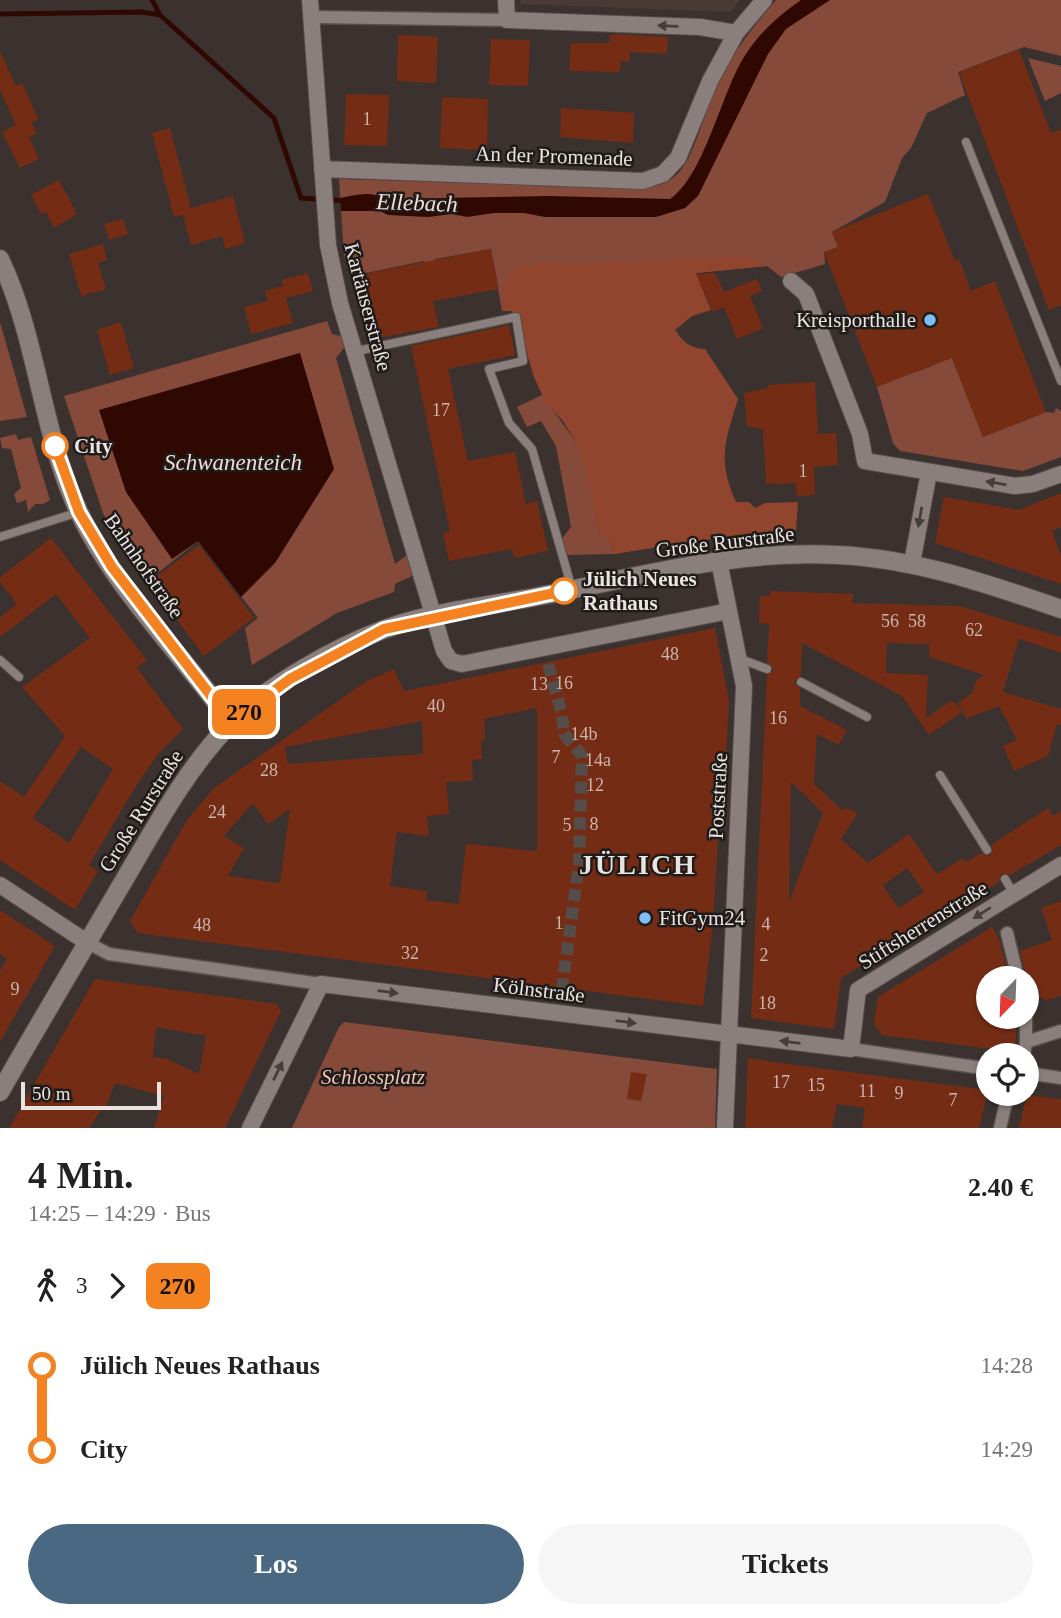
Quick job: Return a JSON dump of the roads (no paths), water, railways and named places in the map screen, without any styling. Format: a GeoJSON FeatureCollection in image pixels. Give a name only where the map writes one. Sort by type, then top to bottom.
{"type":"FeatureCollection","features":[{"type":"Feature","properties":{"kind":"main road","name":"Bahnhofstraße"},"geometry":{"type":"LineString","coordinates":[[0,259],[19,307],[55,445],[79,512],[112,567],[231,722]]}},
{"type":"Feature","properties":{"kind":"main road","name":"Große Rurstraße"},"geometry":{"type":"LineString","coordinates":[[0,1092],[187,776],[231,722],[267,694],[338,651],[384,629],[719,561],[780,555],[838,555],[912,563],[963,576],[1061,609]]}},
{"type":"Feature","properties":{"kind":"street","name":"Kartäuserstraße"},"geometry":{"type":"LineString","coordinates":[[310,0],[328,245],[340,303],[357,351],[434,617]]}},
{"type":"Feature","properties":{"kind":"street"},"geometry":{"type":"LineString","coordinates":[[506,0],[507,20]]}},
{"type":"Feature","properties":{"kind":"street","name":"An der Promenade"},"geometry":{"type":"LineString","coordinates":[[323,169],[643,181],[663,174],[678,159],[710,81],[736,33],[764,0]]}},
{"type":"Feature","properties":{"kind":"street"},"geometry":{"type":"LineString","coordinates":[[312,17],[700,27],[736,33]]}},
{"type":"Feature","properties":{"kind":"street"},"geometry":{"type":"LineString","coordinates":[[791,281],[806,294],[860,434],[865,461],[1015,486],[1033,484],[1061,474]]}},
{"type":"Feature","properties":{"kind":"street"},"geometry":{"type":"LineString","coordinates":[[912,563],[929,472]]}},
{"type":"Feature","properties":{"kind":"street","name":"Poststraße"},"geometry":{"type":"LineString","coordinates":[[719,561],[744,686],[725,1128]]}},
{"type":"Feature","properties":{"kind":"street"},"geometry":{"type":"LineString","coordinates":[[434,617],[451,661],[462,664],[729,611]]}},
{"type":"Feature","properties":{"kind":"street","name":"Stiftsherrenstraße"},"geometry":{"type":"LineString","coordinates":[[851,1049],[858,989],[1061,865]]}},
{"type":"Feature","properties":{"kind":"street"},"geometry":{"type":"LineString","coordinates":[[0,885],[88,943]]}},
{"type":"Feature","properties":{"kind":"street"},"geometry":{"type":"LineString","coordinates":[[1007,933],[1014,966]]}},
{"type":"Feature","properties":{"kind":"street","name":"Kölnstraße"},"geometry":{"type":"LineString","coordinates":[[88,943],[109,954],[321,984],[851,1049],[976,1067]]}},
{"type":"Feature","properties":{"kind":"street"},"geometry":{"type":"LineString","coordinates":[[250,1128],[321,984]]}},
{"type":"Feature","properties":{"kind":"street"},"geometry":{"type":"LineString","coordinates":[[1037,1043],[1061,1031]]}},
{"type":"Feature","properties":{"kind":"street"},"geometry":{"type":"LineString","coordinates":[[1039,1075],[1061,1078]]}},
{"type":"Feature","properties":{"kind":"street"},"geometry":{"type":"LineString","coordinates":[[1000,1128],[1005,1106]]}},
{"type":"Feature","properties":{"kind":"lane"},"geometry":{"type":"LineString","coordinates":[[966,142],[1061,382]]}},
{"type":"Feature","properties":{"kind":"lane"},"geometry":{"type":"LineString","coordinates":[[357,351],[516,317],[523,361],[489,369],[509,423],[532,449],[572,590]]}},
{"type":"Feature","properties":{"kind":"lane"},"geometry":{"type":"LineString","coordinates":[[0,537],[79,512]]}},
{"type":"Feature","properties":{"kind":"lane"},"geometry":{"type":"LineString","coordinates":[[738,658],[767,669]]}},
{"type":"Feature","properties":{"kind":"lane"},"geometry":{"type":"LineString","coordinates":[[0,660],[19,677]]}},
{"type":"Feature","properties":{"kind":"lane"},"geometry":{"type":"LineString","coordinates":[[801,682],[867,717]]}},
{"type":"Feature","properties":{"kind":"lane"},"geometry":{"type":"LineString","coordinates":[[940,775],[987,850]]}},
{"type":"Feature","properties":{"kind":"lane"},"geometry":{"type":"LineString","coordinates":[[1005,879],[1014,894]]}},
{"type":"Feature","properties":{"kind":"water"},"geometry":{"type":"Polygon","coordinates":[[[801,0],[830,0],[786,29],[768,54],[698,196],[685,208],[656,217],[545,217],[524,213],[494,213],[467,217],[452,214],[428,217],[388,215],[380,211],[341,211],[340,198],[363,194],[385,199],[548,196],[670,199],[693,172],[744,57],[756,40],[784,12],[801,0]]]}},
{"type":"Feature","properties":{"kind":"water","name":"Schwanenteich"},"geometry":{"type":"Polygon","coordinates":[[[300,353],[334,469],[275,563],[241,597],[198,541],[172,559],[126,492],[99,410],[300,353]]]}},
{"type":"Feature","properties":{"kind":"waterway"},"geometry":{"type":"LineString","coordinates":[[152,0],[160,15]]}},
{"type":"Feature","properties":{"kind":"waterway","name":"Ellebach"},"geometry":{"type":"LineString","coordinates":[[0,14],[142,12],[160,15],[274,118],[301,198],[347,201]]}},
{"type":"Feature","properties":{"kind":"tunnel"},"geometry":{"type":"LineString","coordinates":[[548,664],[562,714],[564,734],[582,756],[579,864],[562,988]]}},
{"type":"Feature","properties":{"kind":"place","name":"Kreisporthalle"},"geometry":{"type":"Point","coordinates":[930,320]}},
{"type":"Feature","properties":{"kind":"place","name":"City"},"geometry":{"type":"Point","coordinates":[55,446]}},
{"type":"Feature","properties":{"kind":"place","name":"Jülich Neues Rathaus"},"geometry":{"type":"Point","coordinates":[564,591]}},
{"type":"Feature","properties":{"kind":"place","name":"FitGym24"},"geometry":{"type":"Point","coordinates":[645,918]}},
{"type":"Feature","properties":{"kind":"district","name":"JÜLICH"},"geometry":{"type":"Point","coordinates":[638,864]}},
{"type":"Feature","properties":{"kind":"park label","name":"Schlossplatz"},"geometry":{"type":"Point","coordinates":[373,1077]}}]}
